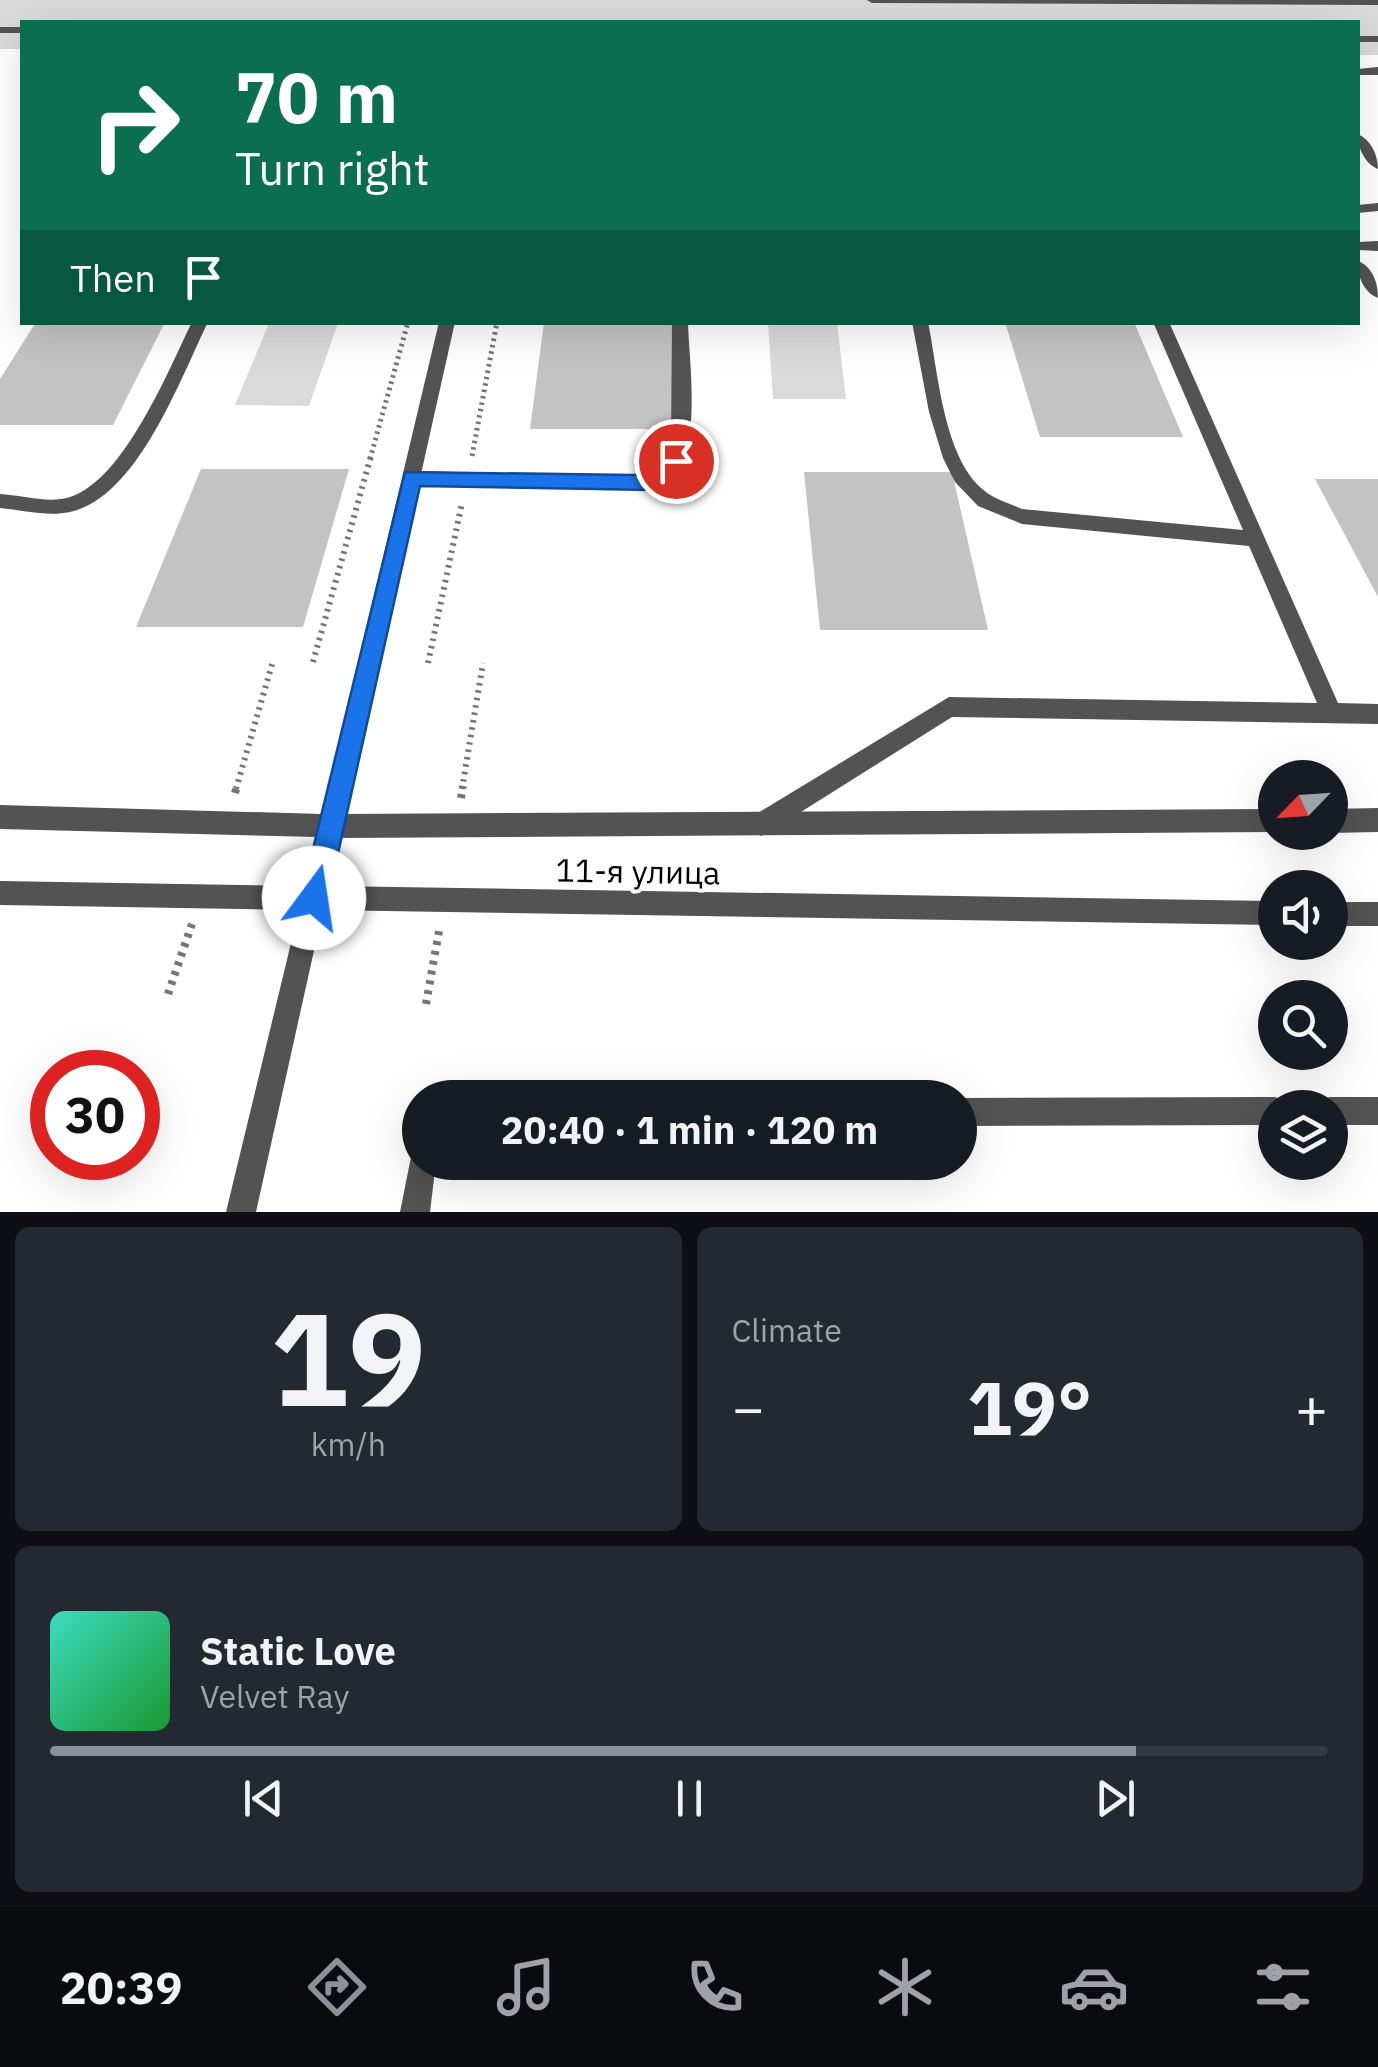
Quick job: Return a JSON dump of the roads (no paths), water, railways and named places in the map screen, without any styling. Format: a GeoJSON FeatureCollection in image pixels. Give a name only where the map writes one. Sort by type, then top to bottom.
{"type":"FeatureCollection","features":[{"type":"Feature","properties":{"kind":"street"},"geometry":{"type":"LineString","coordinates":[[872,0],[1378,2]]}},
{"type":"Feature","properties":{"kind":"street"},"geometry":{"type":"LineString","coordinates":[[1360,141],[1378,165]]}},
{"type":"Feature","properties":{"kind":"street"},"geometry":{"type":"LineString","coordinates":[[1360,269],[1377,294]]}},
{"type":"Feature","properties":{"kind":"street"},"geometry":{"type":"LineString","coordinates":[[0,501],[73,505],[104,487],[126,464],[198,325]]}},
{"type":"Feature","properties":{"kind":"street"},"geometry":{"type":"LineString","coordinates":[[241,1212],[446,325]]}},
{"type":"Feature","properties":{"kind":"street"},"geometry":{"type":"LineString","coordinates":[[412,478],[634,483],[653,482],[668,474],[676,461],[680,438],[680,325]]}},
{"type":"Feature","properties":{"kind":"street"},"geometry":{"type":"LineString","coordinates":[[921,325],[950,454],[974,492],[995,507],[1022,516],[1256,539]]}},
{"type":"Feature","properties":{"kind":"street"},"geometry":{"type":"LineString","coordinates":[[1162,325],[1332,713]]}},
{"type":"Feature","properties":{"kind":"street"},"geometry":{"type":"LineString","coordinates":[[761,824],[949,707],[1378,714]]}},
{"type":"Feature","properties":{"kind":"street","name":"11-я улица"},"geometry":{"type":"LineString","coordinates":[[0,817],[333,826],[1258,821]]}},
{"type":"Feature","properties":{"kind":"street"},"geometry":{"type":"LineString","coordinates":[[1348,820],[1378,820]]}},
{"type":"Feature","properties":{"kind":"street","name":"11-я улица"},"geometry":{"type":"LineString","coordinates":[[0,893],[1258,913]]}},
{"type":"Feature","properties":{"kind":"street"},"geometry":{"type":"LineString","coordinates":[[1348,914],[1378,914]]}},
{"type":"Feature","properties":{"kind":"street"},"geometry":{"type":"LineString","coordinates":[[977,1112],[1258,1111]]}},
{"type":"Feature","properties":{"kind":"street"},"geometry":{"type":"LineString","coordinates":[[1348,1111],[1378,1111]]}},
{"type":"Feature","properties":{"kind":"street"},"geometry":{"type":"LineString","coordinates":[[414,1212],[419,1180]]}}]}
